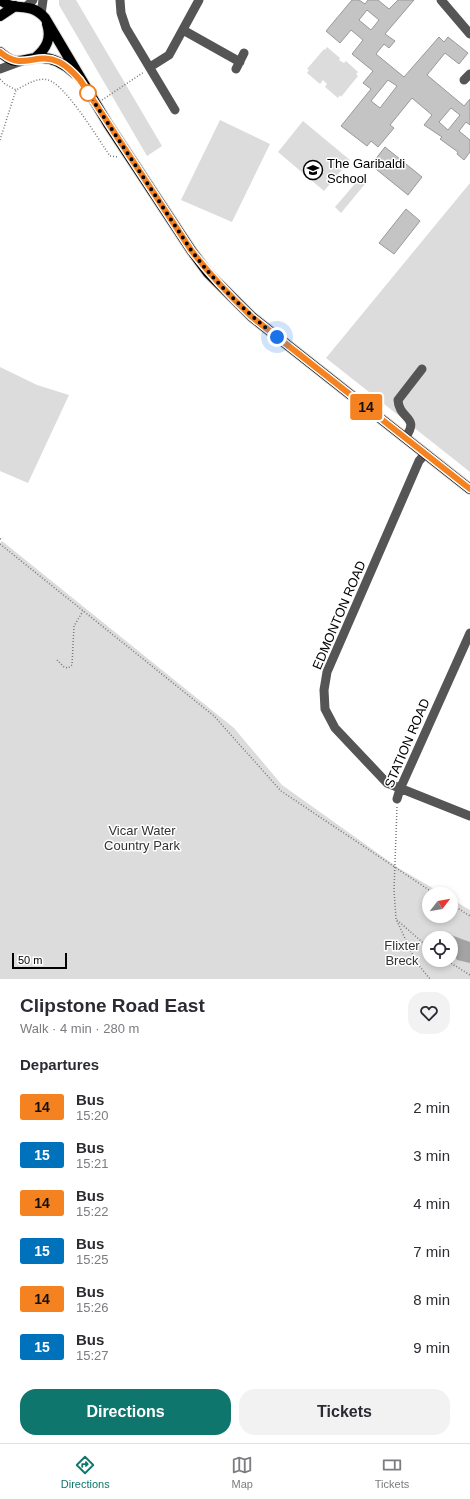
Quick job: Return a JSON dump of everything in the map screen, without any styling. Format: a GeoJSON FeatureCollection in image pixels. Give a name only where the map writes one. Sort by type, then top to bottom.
{"type":"FeatureCollection","features":[{"type":"Feature","properties":{"kind":"main road"},"geometry":{"type":"LineString","coordinates":[[1,0],[5,4],[15,6]]}},
{"type":"Feature","properties":{"kind":"main road"},"geometry":{"type":"LineString","coordinates":[[0,16],[15,6],[30,3],[43,16],[56,36],[80,80],[191,250],[208,273],[227,293],[252,317],[470,489]]}},
{"type":"Feature","properties":{"kind":"main road"},"geometry":{"type":"LineString","coordinates":[[35,58],[44,50],[48,43],[49,34],[43,16]]}},
{"type":"Feature","properties":{"kind":"main road"},"geometry":{"type":"LineString","coordinates":[[0,52],[7,58],[19,62],[35,58],[48,59],[58,62],[69,68],[80,80]]}},
{"type":"Feature","properties":{"kind":"street"},"geometry":{"type":"LineString","coordinates":[[43,0],[43,16]]}},
{"type":"Feature","properties":{"kind":"street"},"geometry":{"type":"LineString","coordinates":[[120,0],[122,19],[175,110]]}},
{"type":"Feature","properties":{"kind":"street"},"geometry":{"type":"LineString","coordinates":[[150,67],[169,55],[199,0]]}},
{"type":"Feature","properties":{"kind":"street"},"geometry":{"type":"LineString","coordinates":[[441,0],[468,27]]}},
{"type":"Feature","properties":{"kind":"street"},"geometry":{"type":"LineString","coordinates":[[183,30],[240,61]]}},
{"type":"Feature","properties":{"kind":"street"},"geometry":{"type":"LineString","coordinates":[[0,69],[19,62]]}},
{"type":"Feature","properties":{"kind":"street"},"geometry":{"type":"LineString","coordinates":[[405,438],[412,428],[412,425],[402,410],[398,400],[422,369]]}},
{"type":"Feature","properties":{"kind":"street","name":"EDMONTON ROAD"},"geometry":{"type":"LineString","coordinates":[[425,454],[419,462],[327,672],[324,690],[325,709],[335,728],[387,783],[470,816]]}},
{"type":"Feature","properties":{"kind":"street","name":"STATION ROAD"},"geometry":{"type":"LineString","coordinates":[[397,800],[400,789],[470,633]]}},
{"type":"Feature","properties":{"kind":"path"},"geometry":{"type":"LineString","coordinates":[[96,104],[150,67]]}},
{"type":"Feature","properties":{"kind":"path"},"geometry":{"type":"LineString","coordinates":[[0,79],[5,84],[16,90]]}},
{"type":"Feature","properties":{"kind":"path"},"geometry":{"type":"LineString","coordinates":[[0,140],[16,90],[36,80],[48,80],[58,86],[73,104],[110,156],[130,158]]}},
{"type":"Feature","properties":{"kind":"path"},"geometry":{"type":"LineString","coordinates":[[0,544],[214,716],[282,791],[424,887]]}},
{"type":"Feature","properties":{"kind":"path"},"geometry":{"type":"LineString","coordinates":[[57,660],[64,667],[68,668],[72,665],[74,626],[83,611]]}},
{"type":"Feature","properties":{"kind":"path","name":"STATION ROAD"},"geometry":{"type":"LineString","coordinates":[[396,919],[394,890],[396,868],[395,834],[397,800]]}},
{"type":"Feature","properties":{"kind":"path"},"geometry":{"type":"LineString","coordinates":[[458,908],[470,916]]}},
{"type":"Feature","properties":{"kind":"path"},"geometry":{"type":"LineString","coordinates":[[396,919],[422,942]]}},
{"type":"Feature","properties":{"kind":"path"},"geometry":{"type":"LineString","coordinates":[[396,919],[416,962],[430,979]]}},
{"type":"Feature","properties":{"kind":"path"},"geometry":{"type":"LineString","coordinates":[[457,967],[470,975]]}},
{"type":"Feature","properties":{"kind":"green space"},"geometry":{"type":"Polygon","coordinates":[[[59,0],[76,0],[162,146],[147,156],[59,5],[59,0]]]}},
{"type":"Feature","properties":{"kind":"green space"},"geometry":{"type":"Polygon","coordinates":[[[327,47],[340,58],[339,60],[344,63],[346,61],[358,72],[356,74],[358,76],[341,97],[340,95],[338,98],[325,87],[327,84],[323,80],[320,84],[307,73],[309,70],[307,69],[327,47]]]}},
{"type":"Feature","properties":{"kind":"green space"},"geometry":{"type":"Polygon","coordinates":[[[220,120],[270,144],[232,222],[181,200],[220,120]]]}},
{"type":"Feature","properties":{"kind":"green space"},"geometry":{"type":"Polygon","coordinates":[[[303,121],[350,160],[324,191],[278,152],[303,121]]]}},
{"type":"Feature","properties":{"kind":"green space"},"geometry":{"type":"Polygon","coordinates":[[[359,179],[365,184],[341,213],[335,207],[359,179]]]}},
{"type":"Feature","properties":{"kind":"green space"},"geometry":{"type":"Polygon","coordinates":[[[470,183],[470,472],[326,358],[470,183]]]}},
{"type":"Feature","properties":{"kind":"green space"},"geometry":{"type":"Polygon","coordinates":[[[0,367],[37,385],[69,395],[28,483],[0,471],[0,367]]]}},
{"type":"Feature","properties":{"kind":"green space","name":"Vicar Water Country Park"},"geometry":{"type":"Polygon","coordinates":[[[2,541],[234,728],[282,785],[400,869],[431,887],[422,887],[422,923],[458,923],[458,903],[470,910],[470,979],[0,979],[0,543],[2,541]]]}},
{"type":"Feature","properties":{"kind":"shaded area"},"geometry":{"type":"Polygon","coordinates":[[[458,938],[470,942],[470,963],[458,960],[458,938]]]}},
{"type":"Feature","properties":{"kind":"building"},"geometry":{"type":"Polygon","coordinates":[[[352,0],[359,0],[365,4],[368,0],[378,0],[389,9],[398,0],[414,0],[385,34],[395,41],[389,48],[384,44],[376,54],[404,77],[439,37],[444,42],[448,37],[468,53],[459,64],[445,53],[427,75],[464,106],[470,99],[470,125],[466,122],[459,131],[470,140],[470,152],[464,160],[457,154],[458,152],[440,139],[442,137],[424,125],[432,115],[412,98],[390,125],[394,128],[378,147],[371,141],[367,146],[341,126],[371,89],[363,83],[373,71],[352,54],[363,40],[351,30],[340,43],[326,31],[352,0]],[[367,10],[359,20],[371,30],[379,20],[367,10]],[[388,80],[371,101],[380,108],[397,86],[388,80]],[[451,108],[439,122],[448,130],[460,115],[451,108]]]}},
{"type":"Feature","properties":{"kind":"building"},"geometry":{"type":"Polygon","coordinates":[[[385,147],[422,177],[408,195],[371,165],[385,147]]]}},
{"type":"Feature","properties":{"kind":"building"},"geometry":{"type":"Polygon","coordinates":[[[406,209],[420,221],[394,254],[379,243],[406,209]]]}},
{"type":"Feature","properties":{"kind":"bus line","name":"14"},"geometry":{"type":"LineString","coordinates":[[0,52],[7,58],[19,62],[24,62],[35,58],[48,59],[69,68],[80,80],[191,250],[208,273],[227,293],[252,317],[470,489]]}},
{"type":"Feature","properties":{"kind":"place","name":"The Garibaldi School"},"geometry":{"type":"Point","coordinates":[313,170]}},
{"type":"Feature","properties":{"kind":"route"},"geometry":{"type":"LineString","coordinates":[[88,93],[191,250],[208,273],[252,317],[277,337]]}},
{"type":"Feature","properties":{"kind":"park label","name":"Flixter Breck"},"geometry":{"type":"Point","coordinates":[402,952]}}]}
